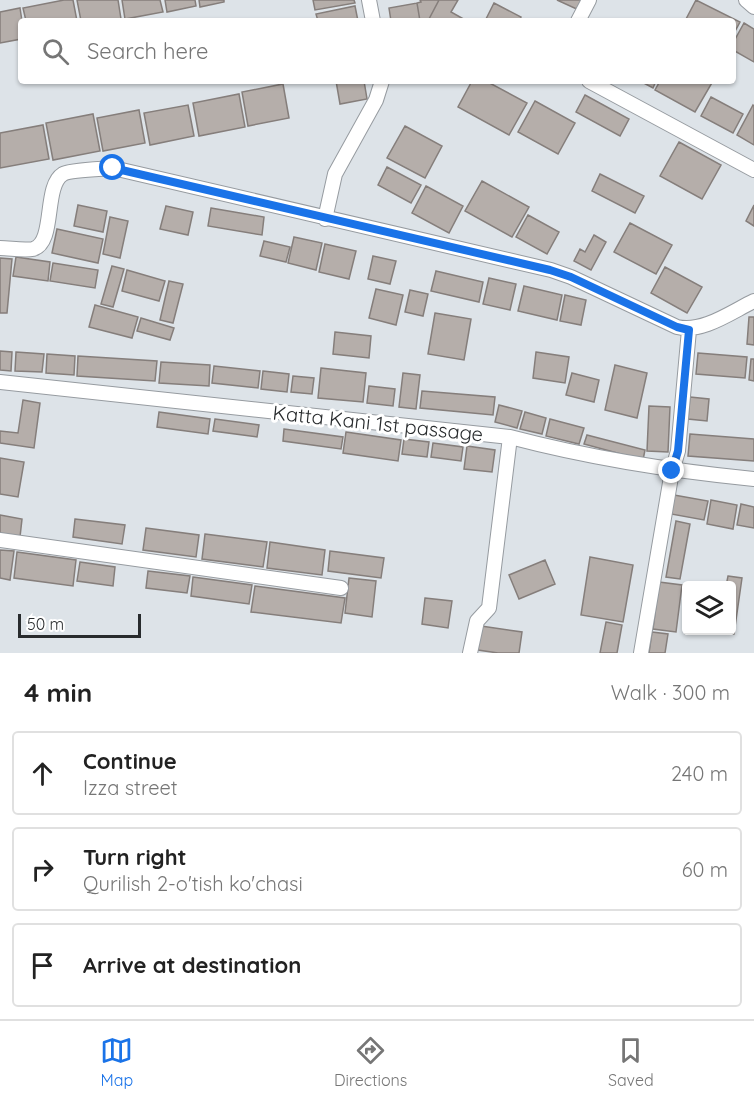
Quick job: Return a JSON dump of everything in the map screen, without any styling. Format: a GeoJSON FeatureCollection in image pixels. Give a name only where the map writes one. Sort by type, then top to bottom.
{"type":"FeatureCollection","features":[{"type":"Feature","properties":{"kind":"street"},"geometry":{"type":"LineString","coordinates":[[369,0],[372,18]]}},
{"type":"Feature","properties":{"kind":"street"},"geometry":{"type":"LineString","coordinates":[[580,18],[589,0]]}},
{"type":"Feature","properties":{"kind":"street"},"geometry":{"type":"LineString","coordinates":[[747,0],[754,6]]}},
{"type":"Feature","properties":{"kind":"street"},"geometry":{"type":"LineString","coordinates":[[325,219],[335,174],[376,100],[381,84]]}},
{"type":"Feature","properties":{"kind":"street"},"geometry":{"type":"LineString","coordinates":[[595,84],[754,170]]}},
{"type":"Feature","properties":{"kind":"street"},"geometry":{"type":"LineString","coordinates":[[0,248],[33,249],[40,244],[46,230],[55,181],[64,173],[123,169],[325,219],[550,270],[571,277],[677,327],[689,330],[701,327],[754,301]]}},
{"type":"Feature","properties":{"kind":"street"},"geometry":{"type":"LineString","coordinates":[[641,653],[672,471],[678,451],[689,330]]}},
{"type":"Feature","properties":{"kind":"street","name":"Katta Kani 1st passage"},"geometry":{"type":"LineString","coordinates":[[0,382],[510,437],[672,471],[754,479]]}},
{"type":"Feature","properties":{"kind":"street"},"geometry":{"type":"LineString","coordinates":[[470,653],[477,621],[489,608],[510,437]]}},
{"type":"Feature","properties":{"kind":"street"},"geometry":{"type":"LineString","coordinates":[[0,540],[341,588]]}},
{"type":"Feature","properties":{"kind":"building"},"geometry":{"type":"Polygon","coordinates":[[[73,0],[76,18],[25,18],[23,8],[73,0]]]}},
{"type":"Feature","properties":{"kind":"building"},"geometry":{"type":"Polygon","coordinates":[[[77,0],[118,0],[121,18],[80,18],[77,0]]]}},
{"type":"Feature","properties":{"kind":"building"},"geometry":{"type":"Polygon","coordinates":[[[122,0],[160,0],[163,12],[125,18],[122,0]]]}},
{"type":"Feature","properties":{"kind":"building"},"geometry":{"type":"Polygon","coordinates":[[[165,0],[195,0],[196,6],[167,12],[165,0]]]}},
{"type":"Feature","properties":{"kind":"building"},"geometry":{"type":"Polygon","coordinates":[[[199,0],[224,0],[224,2],[200,7],[199,0]]]}},
{"type":"Feature","properties":{"kind":"building"},"geometry":{"type":"Polygon","coordinates":[[[313,0],[354,0],[355,3],[315,10],[313,0]]]}},
{"type":"Feature","properties":{"kind":"building"},"geometry":{"type":"Polygon","coordinates":[[[420,0],[439,0],[430,18],[420,18],[417,3],[421,2],[420,0]]]}},
{"type":"Feature","properties":{"kind":"building"},"geometry":{"type":"Polygon","coordinates":[[[439,0],[458,0],[451,12],[462,18],[430,18],[439,0]]]}},
{"type":"Feature","properties":{"kind":"building"},"geometry":{"type":"Polygon","coordinates":[[[557,0],[586,0],[581,11],[557,0]]]}},
{"type":"Feature","properties":{"kind":"building"},"geometry":{"type":"Polygon","coordinates":[[[696,0],[732,18],[687,18],[696,0]]]}},
{"type":"Feature","properties":{"kind":"building"},"geometry":{"type":"Polygon","coordinates":[[[417,3],[420,18],[391,18],[389,8],[417,3]]]}},
{"type":"Feature","properties":{"kind":"building"},"geometry":{"type":"Polygon","coordinates":[[[494,3],[521,17],[520,18],[486,18],[494,3]]]}},
{"type":"Feature","properties":{"kind":"building"},"geometry":{"type":"Polygon","coordinates":[[[355,6],[357,18],[317,18],[316,14],[355,6]]]}},
{"type":"Feature","properties":{"kind":"building"},"geometry":{"type":"Polygon","coordinates":[[[20,8],[22,18],[18,18],[18,40],[0,43],[0,12],[20,8]]]}},
{"type":"Feature","properties":{"kind":"building"},"geometry":{"type":"Polygon","coordinates":[[[744,23],[754,29],[754,62],[736,52],[736,38],[744,23]]]}},
{"type":"Feature","properties":{"kind":"building"},"geometry":{"type":"Polygon","coordinates":[[[283,84],[289,118],[248,126],[242,92],[283,84]]]}},
{"type":"Feature","properties":{"kind":"building"},"geometry":{"type":"Polygon","coordinates":[[[337,84],[364,84],[367,99],[340,104],[337,84]]]}},
{"type":"Feature","properties":{"kind":"building"},"geometry":{"type":"Polygon","coordinates":[[[470,84],[492,84],[527,103],[509,135],[458,107],[470,84]]]}},
{"type":"Feature","properties":{"kind":"building"},"geometry":{"type":"Polygon","coordinates":[[[658,84],[711,84],[695,112],[655,90],[658,84]]]}},
{"type":"Feature","properties":{"kind":"building"},"geometry":{"type":"Polygon","coordinates":[[[239,94],[245,127],[199,136],[193,103],[239,94]]]}},
{"type":"Feature","properties":{"kind":"building"},"geometry":{"type":"Polygon","coordinates":[[[585,95],[629,119],[620,136],[576,112],[585,95]]]}},
{"type":"Feature","properties":{"kind":"building"},"geometry":{"type":"Polygon","coordinates":[[[711,97],[743,114],[733,133],[701,116],[711,97]]]}},
{"type":"Feature","properties":{"kind":"building"},"geometry":{"type":"Polygon","coordinates":[[[535,101],[575,123],[558,154],[518,132],[535,101]]]}},
{"type":"Feature","properties":{"kind":"building"},"geometry":{"type":"Polygon","coordinates":[[[188,105],[194,136],[150,145],[144,113],[188,105]]]}},
{"type":"Feature","properties":{"kind":"building"},"geometry":{"type":"Polygon","coordinates":[[[754,106],[754,145],[737,135],[754,106]]]}},
{"type":"Feature","properties":{"kind":"building"},"geometry":{"type":"Polygon","coordinates":[[[139,110],[145,143],[103,151],[97,118],[139,110]]]}},
{"type":"Feature","properties":{"kind":"building"},"geometry":{"type":"Polygon","coordinates":[[[93,114],[100,151],[53,160],[46,123],[93,114]]]}},
{"type":"Feature","properties":{"kind":"building"},"geometry":{"type":"Polygon","coordinates":[[[43,125],[49,159],[0,168],[0,133],[43,125]]]}},
{"type":"Feature","properties":{"kind":"building"},"geometry":{"type":"Polygon","coordinates":[[[405,126],[442,146],[425,178],[387,158],[405,126]]]}},
{"type":"Feature","properties":{"kind":"building"},"geometry":{"type":"Polygon","coordinates":[[[679,142],[721,165],[702,199],[660,176],[679,142]]]}},
{"type":"Feature","properties":{"kind":"building"},"geometry":{"type":"Polygon","coordinates":[[[387,167],[421,185],[411,203],[378,185],[387,167]]]}},
{"type":"Feature","properties":{"kind":"building"},"geometry":{"type":"Polygon","coordinates":[[[600,174],[644,196],[635,213],[592,191],[600,174]]]}},
{"type":"Feature","properties":{"kind":"building"},"geometry":{"type":"Polygon","coordinates":[[[482,181],[529,207],[512,237],[465,211],[482,181]]]}},
{"type":"Feature","properties":{"kind":"building"},"geometry":{"type":"Polygon","coordinates":[[[426,186],[463,206],[449,233],[412,213],[426,186]]]}},
{"type":"Feature","properties":{"kind":"building"},"geometry":{"type":"Polygon","coordinates":[[[78,205],[107,211],[103,232],[74,226],[78,205]]]}},
{"type":"Feature","properties":{"kind":"building"},"geometry":{"type":"Polygon","coordinates":[[[754,205],[754,226],[746,221],[754,205]]]}},
{"type":"Feature","properties":{"kind":"building"},"geometry":{"type":"Polygon","coordinates":[[[166,206],[193,212],[188,235],[160,229],[166,206]]]}},
{"type":"Feature","properties":{"kind":"building"},"geometry":{"type":"Polygon","coordinates":[[[211,208],[264,217],[262,235],[208,226],[211,208]]]}},
{"type":"Feature","properties":{"kind":"building"},"geometry":{"type":"Polygon","coordinates":[[[528,215],[559,232],[547,254],[516,237],[528,215]]]}},
{"type":"Feature","properties":{"kind":"building"},"geometry":{"type":"Polygon","coordinates":[[[110,217],[128,221],[120,258],[103,254],[110,217]]]}},
{"type":"Feature","properties":{"kind":"building"},"geometry":{"type":"Polygon","coordinates":[[[630,223],[672,245],[656,274],[614,252],[630,223]]]}},
{"type":"Feature","properties":{"kind":"building"},"geometry":{"type":"Polygon","coordinates":[[[57,229],[103,239],[98,263],[52,253],[57,229]]]}},
{"type":"Feature","properties":{"kind":"building"},"geometry":{"type":"Polygon","coordinates":[[[594,235],[606,242],[591,270],[574,261],[580,249],[585,252],[594,235]]]}},
{"type":"Feature","properties":{"kind":"building"},"geometry":{"type":"Polygon","coordinates":[[[294,237],[322,243],[316,270],[288,263],[294,237]]]}},
{"type":"Feature","properties":{"kind":"building"},"geometry":{"type":"Polygon","coordinates":[[[264,241],[290,247],[286,262],[260,256],[264,241]]]}},
{"type":"Feature","properties":{"kind":"building"},"geometry":{"type":"Polygon","coordinates":[[[325,244],[356,251],[349,279],[319,272],[325,244]]]}},
{"type":"Feature","properties":{"kind":"building"},"geometry":{"type":"Polygon","coordinates":[[[373,256],[396,261],[390,284],[368,279],[373,256]]]}},
{"type":"Feature","properties":{"kind":"building"},"geometry":{"type":"Polygon","coordinates":[[[16,257],[50,262],[48,281],[13,276],[16,257]]]}},
{"type":"Feature","properties":{"kind":"building"},"geometry":{"type":"Polygon","coordinates":[[[0,258],[12,259],[7,313],[0,313],[0,258]]]}},
{"type":"Feature","properties":{"kind":"building"},"geometry":{"type":"Polygon","coordinates":[[[53,263],[98,270],[95,288],[50,281],[53,263]]]}},
{"type":"Feature","properties":{"kind":"building"},"geometry":{"type":"Polygon","coordinates":[[[112,266],[124,269],[113,307],[101,304],[112,266]]]}},
{"type":"Feature","properties":{"kind":"building"},"geometry":{"type":"Polygon","coordinates":[[[665,267],[702,287],[687,313],[651,293],[665,267]]]}},
{"type":"Feature","properties":{"kind":"building"},"geometry":{"type":"Polygon","coordinates":[[[127,270],[165,281],[159,301],[122,291],[127,270]]]}},
{"type":"Feature","properties":{"kind":"building"},"geometry":{"type":"Polygon","coordinates":[[[436,271],[483,282],[479,302],[431,291],[436,271]]]}},
{"type":"Feature","properties":{"kind":"building"},"geometry":{"type":"Polygon","coordinates":[[[489,278],[516,284],[510,310],[483,304],[489,278]]]}},
{"type":"Feature","properties":{"kind":"building"},"geometry":{"type":"Polygon","coordinates":[[[169,281],[183,284],[173,323],[160,320],[169,281]]]}},
{"type":"Feature","properties":{"kind":"building"},"geometry":{"type":"Polygon","coordinates":[[[524,286],[562,295],[557,320],[518,311],[524,286]]]}},
{"type":"Feature","properties":{"kind":"building"},"geometry":{"type":"Polygon","coordinates":[[[376,289],[403,295],[396,325],[369,318],[376,289]]]}},
{"type":"Feature","properties":{"kind":"building"},"geometry":{"type":"Polygon","coordinates":[[[410,290],[428,294],[423,316],[405,312],[410,290]]]}},
{"type":"Feature","properties":{"kind":"building"},"geometry":{"type":"Polygon","coordinates":[[[565,295],[586,300],[581,325],[560,321],[565,295]]]}},
{"type":"Feature","properties":{"kind":"building"},"geometry":{"type":"Polygon","coordinates":[[[95,305],[138,317],[132,338],[89,327],[95,305]]]}},
{"type":"Feature","properties":{"kind":"building"},"geometry":{"type":"Polygon","coordinates":[[[435,313],[471,319],[464,360],[428,354],[435,313]]]}},
{"type":"Feature","properties":{"kind":"building"},"geometry":{"type":"Polygon","coordinates":[[[749,317],[754,317],[754,345],[747,344],[749,317]]]}},
{"type":"Feature","properties":{"kind":"building"},"geometry":{"type":"Polygon","coordinates":[[[141,318],[174,328],[170,340],[137,331],[141,318]]]}},
{"type":"Feature","properties":{"kind":"building"},"geometry":{"type":"Polygon","coordinates":[[[335,332],[371,336],[369,358],[333,354],[335,332]]]}},
{"type":"Feature","properties":{"kind":"building"},"geometry":{"type":"Polygon","coordinates":[[[0,351],[12,352],[11,371],[0,370],[0,351]]]}},
{"type":"Feature","properties":{"kind":"building"},"geometry":{"type":"Polygon","coordinates":[[[16,352],[44,354],[42,372],[15,371],[16,352]]]}},
{"type":"Feature","properties":{"kind":"building"},"geometry":{"type":"Polygon","coordinates":[[[536,352],[569,357],[565,383],[533,378],[536,352]]]}},
{"type":"Feature","properties":{"kind":"building"},"geometry":{"type":"Polygon","coordinates":[[[698,353],[747,357],[745,378],[696,374],[698,353]]]}},
{"type":"Feature","properties":{"kind":"building"},"geometry":{"type":"Polygon","coordinates":[[[47,354],[75,356],[74,375],[46,373],[47,354]]]}},
{"type":"Feature","properties":{"kind":"building"},"geometry":{"type":"Polygon","coordinates":[[[78,356],[157,361],[155,381],[77,376],[78,356]]]}},
{"type":"Feature","properties":{"kind":"building"},"geometry":{"type":"Polygon","coordinates":[[[751,359],[754,359],[754,381],[749,380],[751,359]]]}},
{"type":"Feature","properties":{"kind":"building"},"geometry":{"type":"Polygon","coordinates":[[[161,362],[210,365],[209,386],[159,383],[161,362]]]}},
{"type":"Feature","properties":{"kind":"building"},"geometry":{"type":"Polygon","coordinates":[[[615,365],[647,373],[637,418],[605,410],[615,365]]]}},
{"type":"Feature","properties":{"kind":"building"},"geometry":{"type":"Polygon","coordinates":[[[214,366],[260,371],[258,388],[212,383],[214,366]]]}},
{"type":"Feature","properties":{"kind":"building"},"geometry":{"type":"Polygon","coordinates":[[[321,368],[366,373],[363,402],[318,398],[321,368]]]}},
{"type":"Feature","properties":{"kind":"building"},"geometry":{"type":"Polygon","coordinates":[[[263,371],[289,374],[287,392],[261,389],[263,371]]]}},
{"type":"Feature","properties":{"kind":"building"},"geometry":{"type":"Polygon","coordinates":[[[403,373],[420,375],[416,409],[399,407],[403,373]]]}},
{"type":"Feature","properties":{"kind":"building"},"geometry":{"type":"Polygon","coordinates":[[[572,373],[599,380],[594,402],[566,395],[572,373]]]}},
{"type":"Feature","properties":{"kind":"building"},"geometry":{"type":"Polygon","coordinates":[[[293,376],[314,378],[312,394],[291,392],[293,376]]]}},
{"type":"Feature","properties":{"kind":"building"},"geometry":{"type":"Polygon","coordinates":[[[369,386],[395,389],[393,406],[367,403],[369,386]]]}},
{"type":"Feature","properties":{"kind":"building"},"geometry":{"type":"Polygon","coordinates":[[[422,391],[495,397],[493,415],[420,408],[422,391]]]}},
{"type":"Feature","properties":{"kind":"building"},"geometry":{"type":"Polygon","coordinates":[[[690,397],[709,399],[707,421],[688,419],[690,397]]]}},
{"type":"Feature","properties":{"kind":"building"},"geometry":{"type":"Polygon","coordinates":[[[23,400],[40,403],[34,448],[0,443],[0,431],[18,433],[23,400]]]}},
{"type":"Feature","properties":{"kind":"building"},"geometry":{"type":"Polygon","coordinates":[[[499,405],[522,411],[517,428],[495,422],[499,405]]]}},
{"type":"Feature","properties":{"kind":"building"},"geometry":{"type":"Polygon","coordinates":[[[649,406],[670,407],[668,452],[647,451],[649,406]]]}},
{"type":"Feature","properties":{"kind":"building"},"geometry":{"type":"Polygon","coordinates":[[[159,412],[210,419],[208,434],[157,427],[159,412]]]}},
{"type":"Feature","properties":{"kind":"building"},"geometry":{"type":"Polygon","coordinates":[[[525,412],[546,418],[542,434],[520,429],[525,412]]]}},
{"type":"Feature","properties":{"kind":"building"},"geometry":{"type":"Polygon","coordinates":[[[215,419],[259,425],[257,437],[213,431],[215,419]]]}},
{"type":"Feature","properties":{"kind":"building"},"geometry":{"type":"Polygon","coordinates":[[[550,419],[584,428],[579,444],[546,436],[550,419]]]}},
{"type":"Feature","properties":{"kind":"building"},"geometry":{"type":"Polygon","coordinates":[[[284,429],[343,437],[341,449],[283,441],[284,429]]]}},
{"type":"Feature","properties":{"kind":"building"},"geometry":{"type":"Polygon","coordinates":[[[346,432],[401,440],[398,461],[343,453],[346,432]]]}},
{"type":"Feature","properties":{"kind":"building"},"geometry":{"type":"Polygon","coordinates":[[[690,434],[754,439],[754,461],[688,456],[690,434]]]}},
{"type":"Feature","properties":{"kind":"building"},"geometry":{"type":"Polygon","coordinates":[[[587,435],[645,450],[643,460],[584,444],[587,435]]]}},
{"type":"Feature","properties":{"kind":"building"},"geometry":{"type":"Polygon","coordinates":[[[404,439],[429,442],[427,457],[402,454],[404,439]]]}},
{"type":"Feature","properties":{"kind":"building"},"geometry":{"type":"Polygon","coordinates":[[[433,443],[463,447],[461,461],[431,457],[433,443]]]}},
{"type":"Feature","properties":{"kind":"building"},"geometry":{"type":"Polygon","coordinates":[[[467,446],[495,450],[492,472],[464,469],[467,446]]]}},
{"type":"Feature","properties":{"kind":"building"},"geometry":{"type":"Polygon","coordinates":[[[0,458],[24,462],[18,497],[0,494],[0,458]]]}},
{"type":"Feature","properties":{"kind":"building"},"geometry":{"type":"Polygon","coordinates":[[[674,495],[708,501],[704,520],[671,514],[674,495]]]}},
{"type":"Feature","properties":{"kind":"building"},"geometry":{"type":"Polygon","coordinates":[[[711,500],[737,505],[733,529],[707,524],[711,500]]]}},
{"type":"Feature","properties":{"kind":"building"},"geometry":{"type":"Polygon","coordinates":[[[741,504],[754,507],[754,528],[737,525],[741,504]]]}},
{"type":"Feature","properties":{"kind":"building"},"geometry":{"type":"Polygon","coordinates":[[[0,515],[22,519],[20,537],[0,534],[0,515]]]}},
{"type":"Feature","properties":{"kind":"building"},"geometry":{"type":"Polygon","coordinates":[[[75,519],[125,525],[122,544],[73,537],[75,519]]]}},
{"type":"Feature","properties":{"kind":"building"},"geometry":{"type":"Polygon","coordinates":[[[676,521],[690,524],[680,579],[666,577],[676,521]]]}},
{"type":"Feature","properties":{"kind":"building"},"geometry":{"type":"Polygon","coordinates":[[[146,528],[199,535],[196,557],[143,550],[146,528]]]}},
{"type":"Feature","properties":{"kind":"building"},"geometry":{"type":"Polygon","coordinates":[[[205,534],[267,542],[263,567],[202,559],[205,534]]]}},
{"type":"Feature","properties":{"kind":"building"},"geometry":{"type":"Polygon","coordinates":[[[270,542],[325,550],[322,575],[267,568],[270,542]]]}},
{"type":"Feature","properties":{"kind":"building"},"geometry":{"type":"Polygon","coordinates":[[[0,550],[14,551],[10,580],[0,578],[0,550]]]}},
{"type":"Feature","properties":{"kind":"building"},"geometry":{"type":"Polygon","coordinates":[[[330,551],[384,558],[381,578],[328,571],[330,551]]]}},
{"type":"Feature","properties":{"kind":"building"},"geometry":{"type":"Polygon","coordinates":[[[17,552],[76,560],[73,586],[14,578],[17,552]]]}},
{"type":"Feature","properties":{"kind":"building"},"geometry":{"type":"Polygon","coordinates":[[[590,557],[633,565],[623,622],[581,615],[590,557]]]}},
{"type":"Feature","properties":{"kind":"building"},"geometry":{"type":"Polygon","coordinates":[[[545,560],[555,584],[519,599],[509,575],[545,560]]]}},
{"type":"Feature","properties":{"kind":"building"},"geometry":{"type":"Polygon","coordinates":[[[80,562],[115,567],[113,586],[77,581],[80,562]]]}},
{"type":"Feature","properties":{"kind":"building"},"geometry":{"type":"Polygon","coordinates":[[[148,571],[190,576],[187,593],[146,588],[148,571]]]}},
{"type":"Feature","properties":{"kind":"building"},"geometry":{"type":"Polygon","coordinates":[[[728,576],[742,578],[736,620],[736,581],[727,581],[728,576]]]}},
{"type":"Feature","properties":{"kind":"building"},"geometry":{"type":"Polygon","coordinates":[[[193,577],[252,585],[249,604],[191,596],[193,577]]]}},
{"type":"Feature","properties":{"kind":"building"},"geometry":{"type":"Polygon","coordinates":[[[349,578],[376,581],[372,617],[345,613],[349,578]]]}},
{"type":"Feature","properties":{"kind":"building"},"geometry":{"type":"Polygon","coordinates":[[[659,582],[682,585],[676,632],[653,629],[659,582]]]}},
{"type":"Feature","properties":{"kind":"building"},"geometry":{"type":"Polygon","coordinates":[[[255,586],[345,598],[341,623],[251,612],[255,586]]]}},
{"type":"Feature","properties":{"kind":"building"},"geometry":{"type":"Polygon","coordinates":[[[425,598],[452,601],[448,628],[422,624],[425,598]]]}},
{"type":"Feature","properties":{"kind":"building"},"geometry":{"type":"Polygon","coordinates":[[[606,622],[622,625],[617,653],[600,653],[606,622]]]}},
{"type":"Feature","properties":{"kind":"building"},"geometry":{"type":"Polygon","coordinates":[[[481,626],[522,632],[519,653],[478,650],[481,626]]]}},
{"type":"Feature","properties":{"kind":"building"},"geometry":{"type":"Polygon","coordinates":[[[652,632],[668,634],[665,653],[649,653],[652,632]]]}},
{"type":"Feature","properties":{"kind":"route"},"geometry":{"type":"LineString","coordinates":[[113,168],[550,270],[571,277],[677,327],[689,330],[678,451],[672,471]]}}]}
